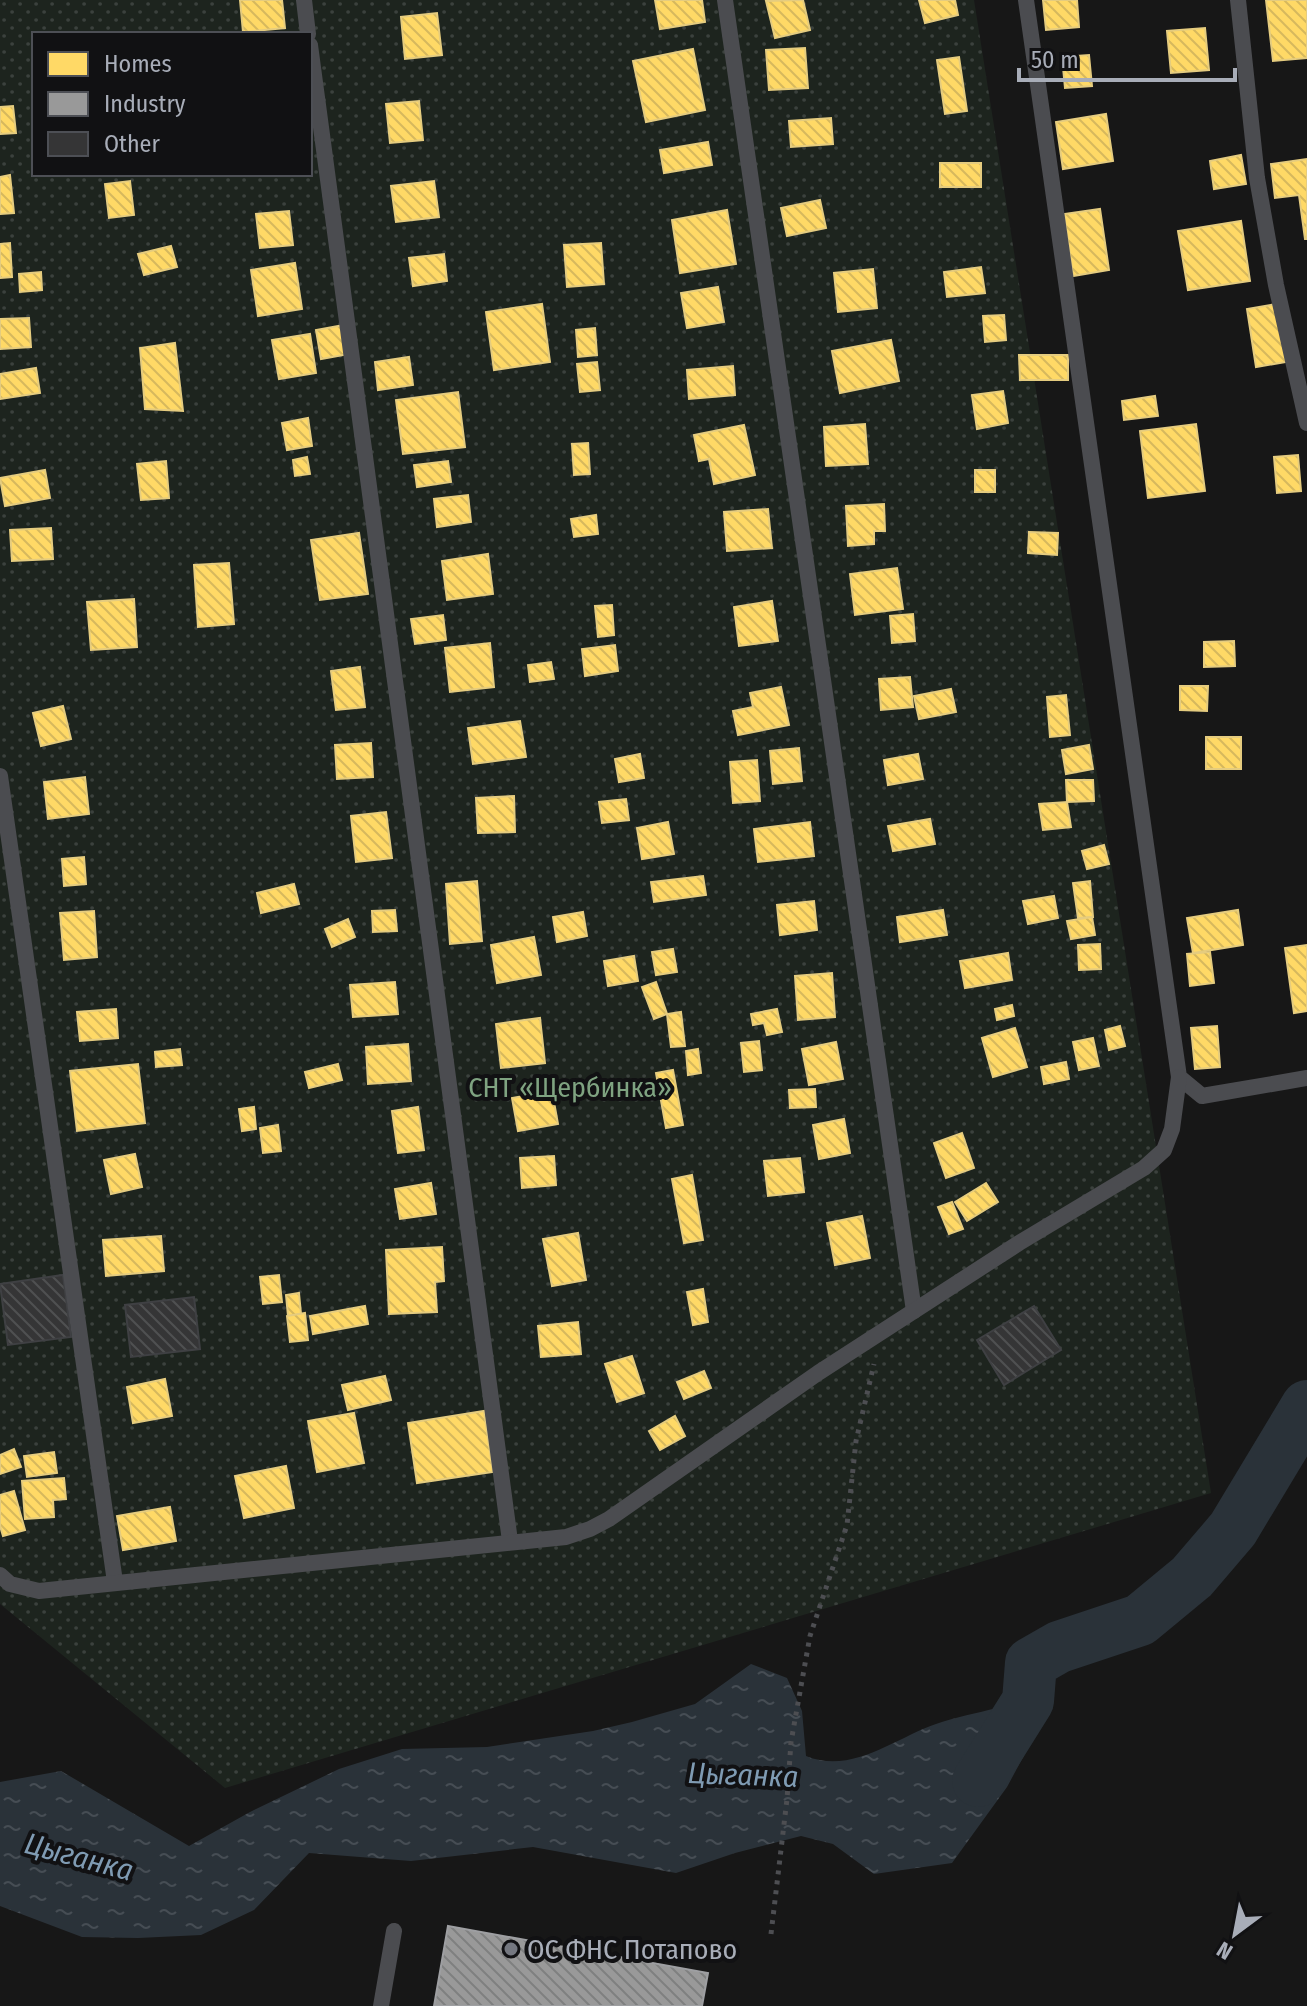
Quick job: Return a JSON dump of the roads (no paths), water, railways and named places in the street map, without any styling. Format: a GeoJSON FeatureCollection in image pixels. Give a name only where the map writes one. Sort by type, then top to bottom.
{"type":"FeatureCollection","features":[{"type":"Feature","properties":{"kind":"lane"},"geometry":{"type":"LineString","coordinates":[[304,0],[308,32]]}},
{"type":"Feature","properties":{"kind":"lane"},"geometry":{"type":"LineString","coordinates":[[725,0],[914,1311]]}},
{"type":"Feature","properties":{"kind":"lane"},"geometry":{"type":"LineString","coordinates":[[0,1575],[10,1584],[39,1591],[566,1537],[590,1529],[881,1332],[1019,1243],[1144,1168],[1164,1150],[1172,1129],[1179,1077],[1026,0]]}},
{"type":"Feature","properties":{"kind":"lane"},"geometry":{"type":"LineString","coordinates":[[1238,0],[1257,178],[1276,285],[1307,423]]}},
{"type":"Feature","properties":{"kind":"lane"},"geometry":{"type":"LineString","coordinates":[[312,60],[510,1541]]}},
{"type":"Feature","properties":{"kind":"lane"},"geometry":{"type":"LineString","coordinates":[[0,776],[115,1582]]}},
{"type":"Feature","properties":{"kind":"lane"},"geometry":{"type":"LineString","coordinates":[[1179,1077],[1202,1096],[1307,1078]]}},
{"type":"Feature","properties":{"kind":"lane"},"geometry":{"type":"LineString","coordinates":[[381,2006],[394,1931]]}},
{"type":"Feature","properties":{"kind":"water"},"geometry":{"type":"Polygon","coordinates":[[[751,1664],[787,1678],[802,1711],[806,1756],[823,1761],[857,1758],[936,1724],[997,1708],[1017,1720],[1028,1748],[1007,1787],[952,1863],[874,1874],[833,1844],[801,1836],[735,1853],[676,1873],[533,1847],[411,1861],[309,1853],[254,1910],[201,1935],[82,1937],[0,1906],[0,1782],[61,1771],[189,1846],[339,1769],[402,1749],[487,1747],[632,1722],[695,1704],[751,1664]]]}},
{"type":"Feature","properties":{"kind":"waterway","name":"Цыганка"},"geometry":{"type":"LineString","coordinates":[[978,1781],[1028,1701],[1031,1663],[1059,1647],[1140,1620],[1192,1577],[1233,1529],[1307,1406]]}},
{"type":"Feature","properties":{"kind":"place","name":"ОС ФНС Потапово"},"geometry":{"type":"Point","coordinates":[511,1949]}},
{"type":"Feature","properties":{"kind":"park label","name":"СНТ «Щербинка»"},"geometry":{"type":"Point","coordinates":[570,1087]}}]}
